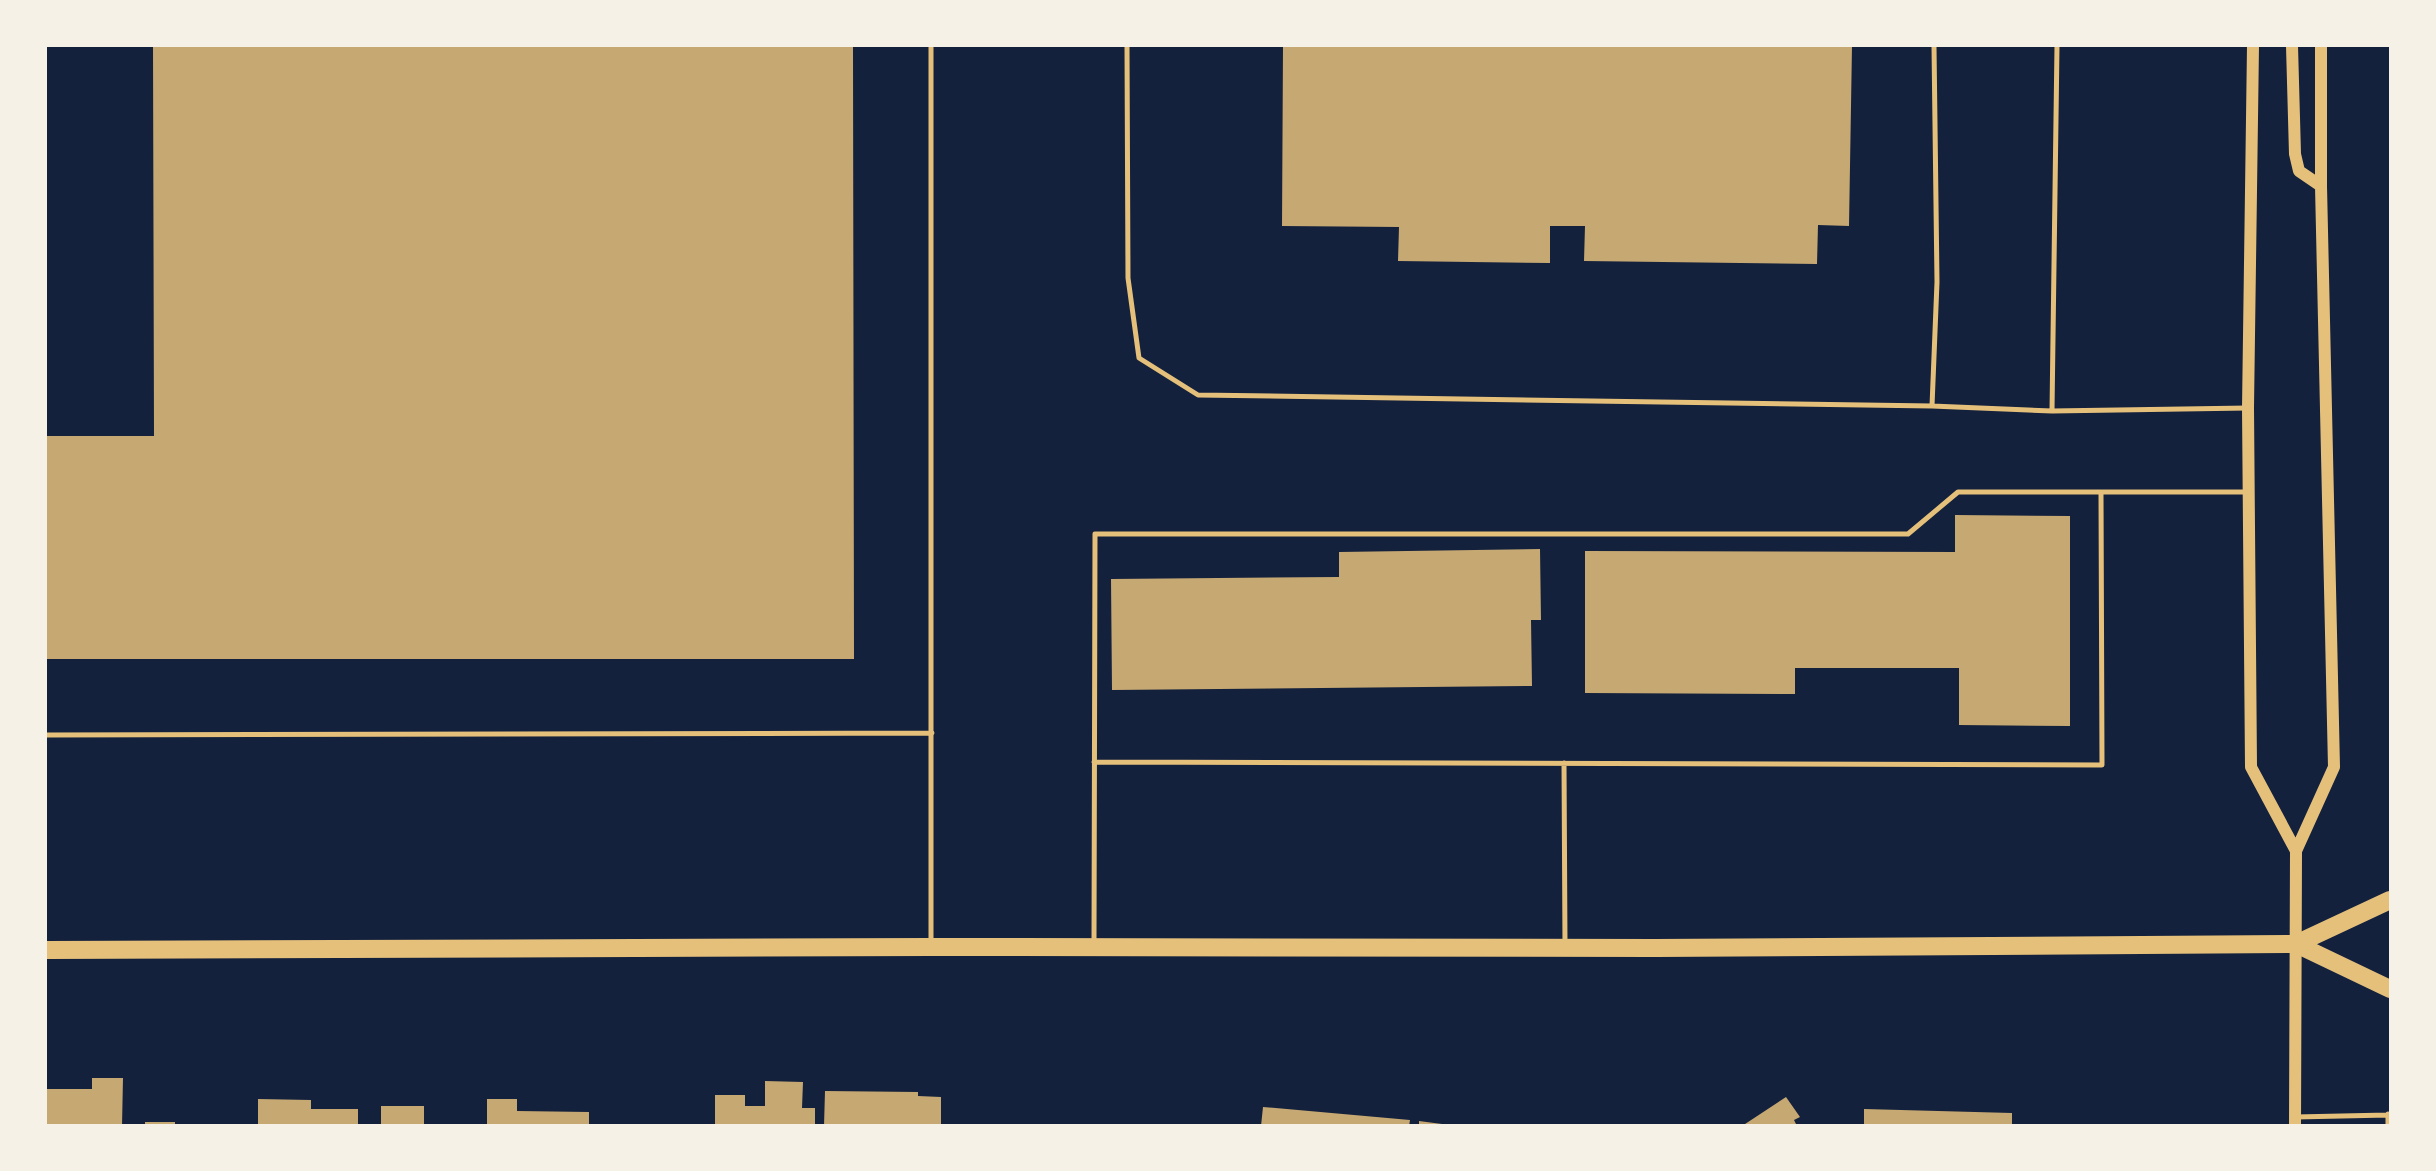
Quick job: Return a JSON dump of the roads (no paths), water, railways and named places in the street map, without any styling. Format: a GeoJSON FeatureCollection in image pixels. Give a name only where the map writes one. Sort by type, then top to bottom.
{"type":"FeatureCollection","features":[{"type":"Feature","properties":{"kind":"main road"},"geometry":{"type":"LineString","coordinates":[[46,950],[2296,944],[2390,900]]}},
{"type":"Feature","properties":{"kind":"main road"},"geometry":{"type":"LineString","coordinates":[[2296,944],[2390,989]]}},
{"type":"Feature","properties":{"kind":"street"},"geometry":{"type":"LineString","coordinates":[[2253,46],[2248,408],[2251,767],[2297,851]]}},
{"type":"Feature","properties":{"kind":"street"},"geometry":{"type":"LineString","coordinates":[[2292,46],[2295,153],[2299,171],[2321,186]]}},
{"type":"Feature","properties":{"kind":"street"},"geometry":{"type":"LineString","coordinates":[[2295,1121],[2297,851],[2334,767],[2321,186],[2321,46]]}},
{"type":"Feature","properties":{"kind":"lane"},"geometry":{"type":"LineString","coordinates":[[931,947],[932,46]]}},
{"type":"Feature","properties":{"kind":"lane"},"geometry":{"type":"LineString","coordinates":[[1127,46],[1128,278],[1139,358],[1198,395],[1932,406],[2052,411],[2248,408]]}},
{"type":"Feature","properties":{"kind":"lane"},"geometry":{"type":"LineString","coordinates":[[1932,406],[1937,282],[1934,46]]}},
{"type":"Feature","properties":{"kind":"lane"},"geometry":{"type":"LineString","coordinates":[[2052,411],[2057,46]]}},
{"type":"Feature","properties":{"kind":"lane"},"geometry":{"type":"LineString","coordinates":[[1094,947],[1095,534],[1909,534],[1958,492],[2248,492]]}},
{"type":"Feature","properties":{"kind":"lane"},"geometry":{"type":"LineString","coordinates":[[1094,762],[2102,765],[2101,492]]}},
{"type":"Feature","properties":{"kind":"lane"},"geometry":{"type":"LineString","coordinates":[[46,735],[933,733]]}},
{"type":"Feature","properties":{"kind":"lane"},"geometry":{"type":"LineString","coordinates":[[1564,763],[1565,947]]}},
{"type":"Feature","properties":{"kind":"lane"},"geometry":{"type":"LineString","coordinates":[[2295,1121],[2389,1114],[2388,1125]]}}]}
